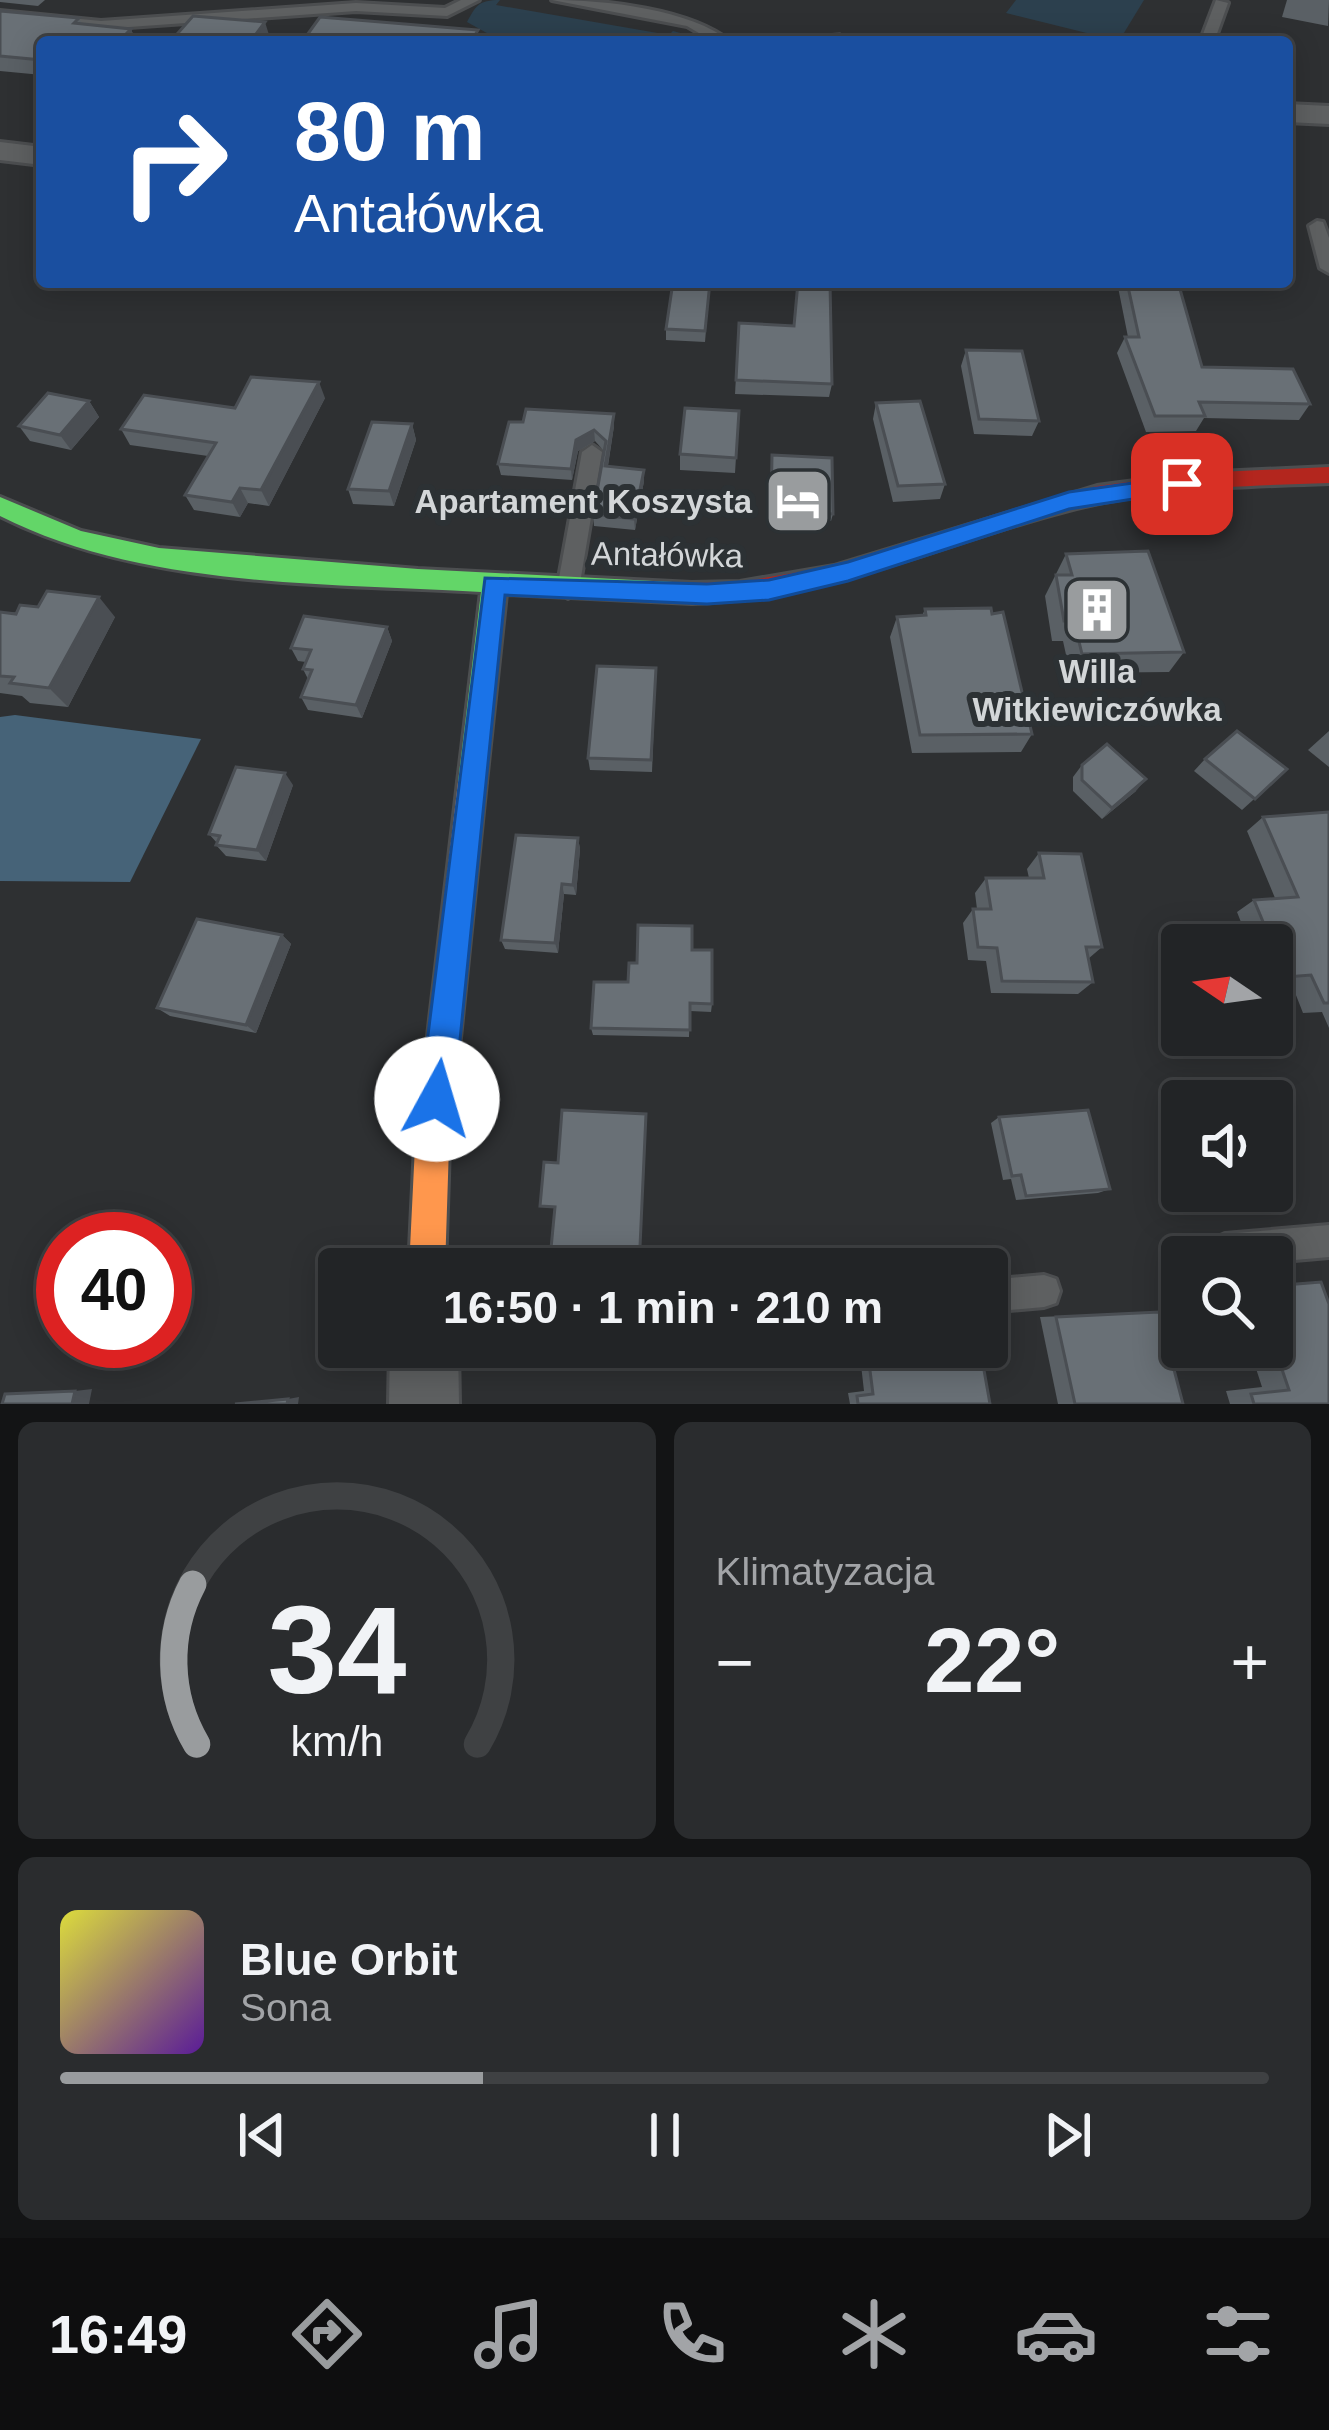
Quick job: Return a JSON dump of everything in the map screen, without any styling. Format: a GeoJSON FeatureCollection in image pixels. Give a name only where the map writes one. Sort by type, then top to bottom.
{"type":"FeatureCollection","features":[{"type":"Feature","properties":{"kind":"street"},"geometry":{"type":"LineString","coordinates":[[1293,112],[1329,115]]}},
{"type":"Feature","properties":{"kind":"street"},"geometry":{"type":"LineString","coordinates":[[0,151],[36,155]]}},
{"type":"Feature","properties":{"kind":"street","name":"Antałówka"},"geometry":{"type":"LineString","coordinates":[[0,506],[44,530],[149,558],[494,585],[707,594],[769,590],[848,572],[1069,501],[1220,478],[1329,475]]}},
{"type":"Feature","properties":{"kind":"street"},"geometry":{"type":"LineString","coordinates":[[428,1248],[432,1145],[494,585]]}},
{"type":"Feature","properties":{"kind":"street"},"geometry":{"type":"LineString","coordinates":[[424,1368],[424,1404]]}},
{"type":"Feature","properties":{"kind":"lane"},"geometry":{"type":"LineString","coordinates":[[0,15],[166,29],[222,18],[356,7],[447,12],[472,0]]}},
{"type":"Feature","properties":{"kind":"lane"},"geometry":{"type":"LineString","coordinates":[[559,0],[691,22],[714,36]]}},
{"type":"Feature","properties":{"kind":"lane"},"geometry":{"type":"LineString","coordinates":[[1209,36],[1221,2]]}},
{"type":"Feature","properties":{"kind":"lane"},"geometry":{"type":"LineString","coordinates":[[393,25],[404,9]]}},
{"type":"Feature","properties":{"kind":"lane"},"geometry":{"type":"LineString","coordinates":[[290,14],[289,23],[311,30]]}},
{"type":"Feature","properties":{"kind":"lane"},"geometry":{"type":"LineString","coordinates":[[222,18],[222,31],[245,33]]}},
{"type":"Feature","properties":{"kind":"lane"},"geometry":{"type":"LineString","coordinates":[[359,22],[427,28]]}},
{"type":"Feature","properties":{"kind":"lane"},"geometry":{"type":"LineString","coordinates":[[102,36],[112,25]]}},
{"type":"Feature","properties":{"kind":"lane"},"geometry":{"type":"LineString","coordinates":[[1317,226],[1329,268]]}},
{"type":"Feature","properties":{"kind":"lane"},"geometry":{"type":"LineString","coordinates":[[568,589],[592,452]]}},
{"type":"Feature","properties":{"kind":"lane"},"geometry":{"type":"LineString","coordinates":[[0,535],[44,530]]}},
{"type":"Feature","properties":{"kind":"lane"},"geometry":{"type":"LineString","coordinates":[[1293,1243],[1329,1240]]}},
{"type":"Feature","properties":{"kind":"lane"},"geometry":{"type":"LineString","coordinates":[[1008,1294],[1044,1291]]}},
{"type":"Feature","properties":{"kind":"shaded area"},"geometry":{"type":"Polygon","coordinates":[[[1016,0],[1144,0],[1122,36],[1099,36],[1006,13],[1016,0]]]}},
{"type":"Feature","properties":{"kind":"shaded area"},"geometry":{"type":"Polygon","coordinates":[[[487,1],[691,36],[492,36],[467,22],[487,1]]]}},
{"type":"Feature","properties":{"kind":"shaded area"},"geometry":{"type":"Polygon","coordinates":[[[15,715],[201,739],[130,882],[0,881],[0,717],[15,715]]]}},
{"type":"Feature","properties":{"kind":"building"},"geometry":{"type":"Polygon","coordinates":[[[0,11],[79,18],[74,23],[131,29],[124,36],[36,36],[36,59],[0,56],[0,11]]]}},
{"type":"Feature","properties":{"kind":"building"},"geometry":{"type":"Polygon","coordinates":[[[193,16],[265,22],[254,36],[175,36],[193,16]]]}},
{"type":"Feature","properties":{"kind":"building"},"geometry":{"type":"Polygon","coordinates":[[[320,17],[478,30],[474,36],[306,36],[320,17]]]}},
{"type":"Feature","properties":{"kind":"building"},"geometry":{"type":"Polygon","coordinates":[[[672,288],[709,288],[705,331],[666,329],[672,288]]]}},
{"type":"Feature","properties":{"kind":"building"},"geometry":{"type":"Polygon","coordinates":[[[797,288],[830,288],[832,384],[736,380],[739,323],[794,326],[797,288]]]}},
{"type":"Feature","properties":{"kind":"building"},"geometry":{"type":"Polygon","coordinates":[[[1128,288],[1180,288],[1202,367],[1293,369],[1310,404],[1199,402],[1205,416],[1155,416],[1125,337],[1139,337],[1128,288]]]}},
{"type":"Feature","properties":{"kind":"building"},"geometry":{"type":"Polygon","coordinates":[[[966,350],[1022,351],[1039,421],[979,419],[966,350]]]}},
{"type":"Feature","properties":{"kind":"building"},"geometry":{"type":"Polygon","coordinates":[[[251,377],[319,382],[261,490],[240,488],[232,502],[185,495],[216,443],[121,429],[144,395],[235,408],[251,377]]]}},
{"type":"Feature","properties":{"kind":"building"},"geometry":{"type":"Polygon","coordinates":[[[48,393],[89,401],[60,435],[19,426],[48,393]]]}},
{"type":"Feature","properties":{"kind":"building"},"geometry":{"type":"Polygon","coordinates":[[[920,401],[945,484],[898,486],[876,403],[920,401]]]}},
{"type":"Feature","properties":{"kind":"building"},"geometry":{"type":"Polygon","coordinates":[[[685,408],[739,411],[736,458],[680,454],[685,408]]]}},
{"type":"Feature","properties":{"kind":"building"},"geometry":{"type":"Polygon","coordinates":[[[526,409],[614,414],[605,466],[644,470],[634,519],[593,514],[606,441],[594,430],[576,440],[571,469],[498,464],[509,422],[523,422],[526,409]]]}},
{"type":"Feature","properties":{"kind":"building"},"geometry":{"type":"Polygon","coordinates":[[[372,422],[412,424],[389,491],[348,489],[372,422]]]}},
{"type":"Feature","properties":{"kind":"building"},"geometry":{"type":"Polygon","coordinates":[[[772,455],[832,458],[833,514],[771,511],[772,455]]]}},
{"type":"Feature","properties":{"kind":"building","name":"Willa Witkiewiczówka"},"geometry":{"type":"Polygon","coordinates":[[[1148,551],[1184,652],[1082,654],[1074,621],[1064,621],[1056,575],[1072,575],[1066,554],[1148,551]]]}},
{"type":"Feature","properties":{"kind":"building"},"geometry":{"type":"Polygon","coordinates":[[[47,591],[99,597],[49,688],[10,683],[14,677],[0,676],[0,612],[16,614],[20,605],[38,607],[47,591]]]}},
{"type":"Feature","properties":{"kind":"building"},"geometry":{"type":"Polygon","coordinates":[[[991,608],[992,614],[1003,612],[1032,734],[920,735],[897,617],[926,615],[925,609],[991,608]]]}},
{"type":"Feature","properties":{"kind":"building"},"geometry":{"type":"Polygon","coordinates":[[[304,616],[387,627],[356,705],[301,697],[312,670],[303,669],[311,650],[291,648],[304,616]]]}},
{"type":"Feature","properties":{"kind":"building"},"geometry":{"type":"Polygon","coordinates":[[[597,666],[656,668],[651,760],[588,758],[597,666]]]}},
{"type":"Feature","properties":{"kind":"building"},"geometry":{"type":"Polygon","coordinates":[[[1237,731],[1287,769],[1255,799],[1205,759],[1237,731]]]}},
{"type":"Feature","properties":{"kind":"building"},"geometry":{"type":"Polygon","coordinates":[[[1107,744],[1146,779],[1112,808],[1082,780],[1082,765],[1107,744]]]}},
{"type":"Feature","properties":{"kind":"building"},"geometry":{"type":"Polygon","coordinates":[[[236,767],[285,773],[257,850],[216,845],[220,836],[209,834],[236,767]]]}},
{"type":"Feature","properties":{"kind":"building"},"geometry":{"type":"Polygon","coordinates":[[[1329,812],[1329,1003],[1324,1003],[1311,975],[1293,976],[1293,924],[1264,924],[1254,900],[1298,897],[1263,817],[1329,812]]]}},
{"type":"Feature","properties":{"kind":"building"},"geometry":{"type":"Polygon","coordinates":[[[516,835],[578,838],[573,885],[562,884],[555,943],[501,940],[516,835]]]}},
{"type":"Feature","properties":{"kind":"building"},"geometry":{"type":"Polygon","coordinates":[[[1039,853],[1081,854],[1102,947],[1086,947],[1093,982],[1002,981],[997,948],[978,947],[973,909],[991,909],[986,878],[1044,878],[1039,853]]]}},
{"type":"Feature","properties":{"kind":"building"},"geometry":{"type":"Polygon","coordinates":[[[197,919],[282,935],[246,1025],[157,1008],[197,919]]]}},
{"type":"Feature","properties":{"kind":"building"},"geometry":{"type":"Polygon","coordinates":[[[638,925],[692,926],[692,950],[712,950],[712,1004],[690,1003],[690,1030],[591,1028],[594,982],[628,982],[629,963],[637,963],[638,925]]]}},
{"type":"Feature","properties":{"kind":"building"},"geometry":{"type":"Polygon","coordinates":[[[562,1110],[646,1114],[640,1248],[551,1248],[555,1207],[540,1206],[544,1162],[558,1163],[562,1110]]]}},
{"type":"Feature","properties":{"kind":"building"},"geometry":{"type":"Polygon","coordinates":[[[1088,1110],[1110,1189],[1026,1196],[1021,1175],[1012,1176],[999,1117],[1088,1110]]]}},
{"type":"Feature","properties":{"kind":"building"},"geometry":{"type":"Polygon","coordinates":[[[1321,1282],[1329,1304],[1329,1404],[1254,1404],[1251,1394],[1289,1390],[1282,1368],[1293,1368],[1293,1284],[1321,1282]]]}},
{"type":"Feature","properties":{"kind":"building"},"geometry":{"type":"Polygon","coordinates":[[[1159,1312],[1161,1368],[1174,1368],[1183,1404],[1075,1404],[1056,1317],[1159,1312]]]}},
{"type":"Feature","properties":{"kind":"building"},"geometry":{"type":"Polygon","coordinates":[[[870,1368],[984,1368],[990,1404],[858,1404],[857,1396],[873,1394],[870,1368]]]}},
{"type":"Feature","properties":{"kind":"building"},"geometry":{"type":"Polygon","coordinates":[[[75,1391],[72,1404],[2,1404],[5,1394],[75,1391]]]}},
{"type":"Feature","properties":{"kind":"building"},"geometry":{"type":"Polygon","coordinates":[[[288,1399],[287,1404],[235,1404],[288,1399]]]}},
{"type":"Feature","properties":{"kind":"traffic: fast"},"geometry":{"type":"LineString","coordinates":[[0,506],[78,539],[159,557],[692,593]]}},
{"type":"Feature","properties":{"kind":"traffic: fast"},"geometry":{"type":"LineString","coordinates":[[472,782],[494,585]]}},
{"type":"Feature","properties":{"kind":"traffic: slow"},"geometry":{"type":"LineString","coordinates":[[428,1248],[432,1146],[472,782]]}},
{"type":"Feature","properties":{"kind":"traffic: jam"},"geometry":{"type":"LineString","coordinates":[[692,593],[740,592],[834,575],[1019,515],[1129,489],[1329,475]]}},
{"type":"Feature","properties":{"kind":"place","name":"Apartament Koszysta"},"geometry":{"type":"Point","coordinates":[798,501]}},
{"type":"Feature","properties":{"kind":"place","name":"Willa Witkiewiczówka"},"geometry":{"type":"Point","coordinates":[1097,610]}},
{"type":"Feature","properties":{"kind":"route"},"geometry":{"type":"LineString","coordinates":[[437,1099],[494,585],[707,594],[769,590],[848,572],[1044,507],[1182,484]]}}]}
